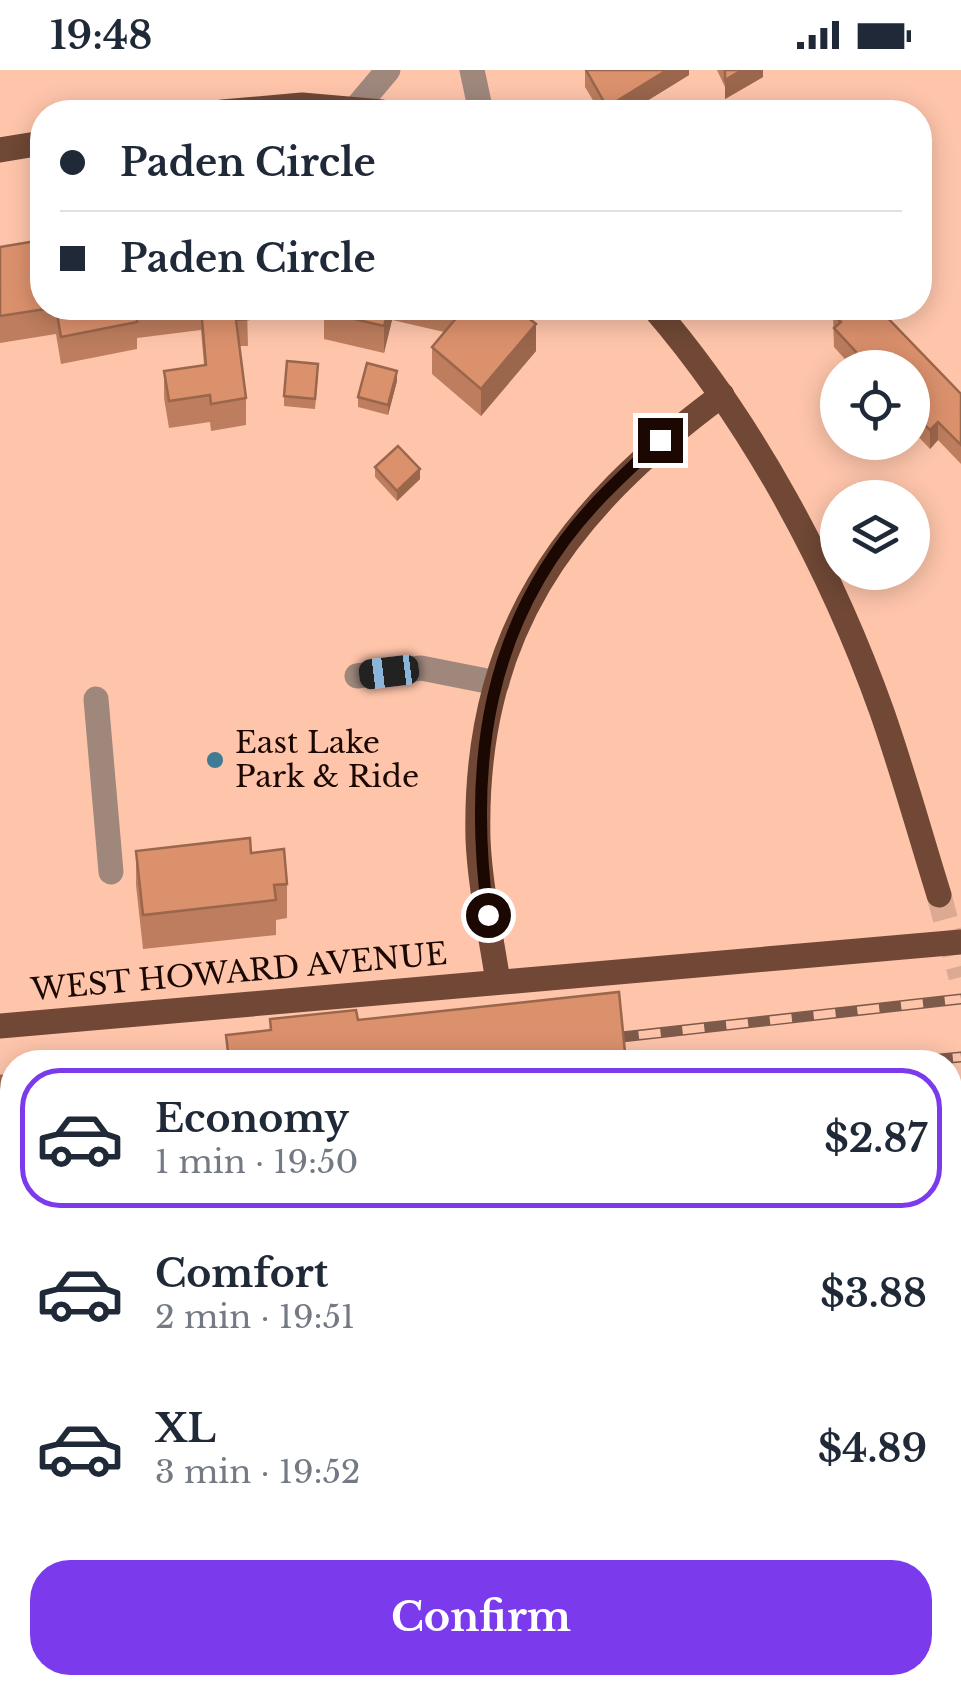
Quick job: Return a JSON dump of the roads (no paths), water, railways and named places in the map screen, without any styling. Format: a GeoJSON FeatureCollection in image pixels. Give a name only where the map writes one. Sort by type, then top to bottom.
{"type":"FeatureCollection","features":[{"type":"Feature","properties":{"kind":"main road"},"geometry":{"type":"LineString","coordinates":[[0,150],[30,145]]}},
{"type":"Feature","properties":{"kind":"main road"},"geometry":{"type":"LineString","coordinates":[[663,320],[722,395],[768,470],[823,577],[881,710],[939,895]]}},
{"type":"Feature","properties":{"kind":"main road"},"geometry":{"type":"LineString","coordinates":[[498,982],[478,843],[479,765],[497,683],[513,634],[541,578],[574,529],[660,440],[722,395]]}},
{"type":"Feature","properties":{"kind":"main road","name":"WEST HOWARD AVENUE"},"geometry":{"type":"LineString","coordinates":[[0,1026],[961,942]]}},
{"type":"Feature","properties":{"kind":"street"},"geometry":{"type":"LineString","coordinates":[[374,100],[388,70]]}},
{"type":"Feature","properties":{"kind":"street"},"geometry":{"type":"LineString","coordinates":[[472,70],[478,100]]}},
{"type":"Feature","properties":{"kind":"street"},"geometry":{"type":"LineString","coordinates":[[357,676],[421,668],[497,683]]}},
{"type":"Feature","properties":{"kind":"street"},"geometry":{"type":"LineString","coordinates":[[96,699],[111,872]]}},
{"type":"Feature","properties":{"kind":"tunnel"},"geometry":{"type":"LineString","coordinates":[[939,895],[961,977]]}},
{"type":"Feature","properties":{"kind":"railway"},"geometry":{"type":"LineString","coordinates":[[595,1040],[961,999]]}},
{"type":"Feature","properties":{"kind":"place","name":"East Lake Park & Ride"},"geometry":{"type":"Point","coordinates":[215,760]}}]}
